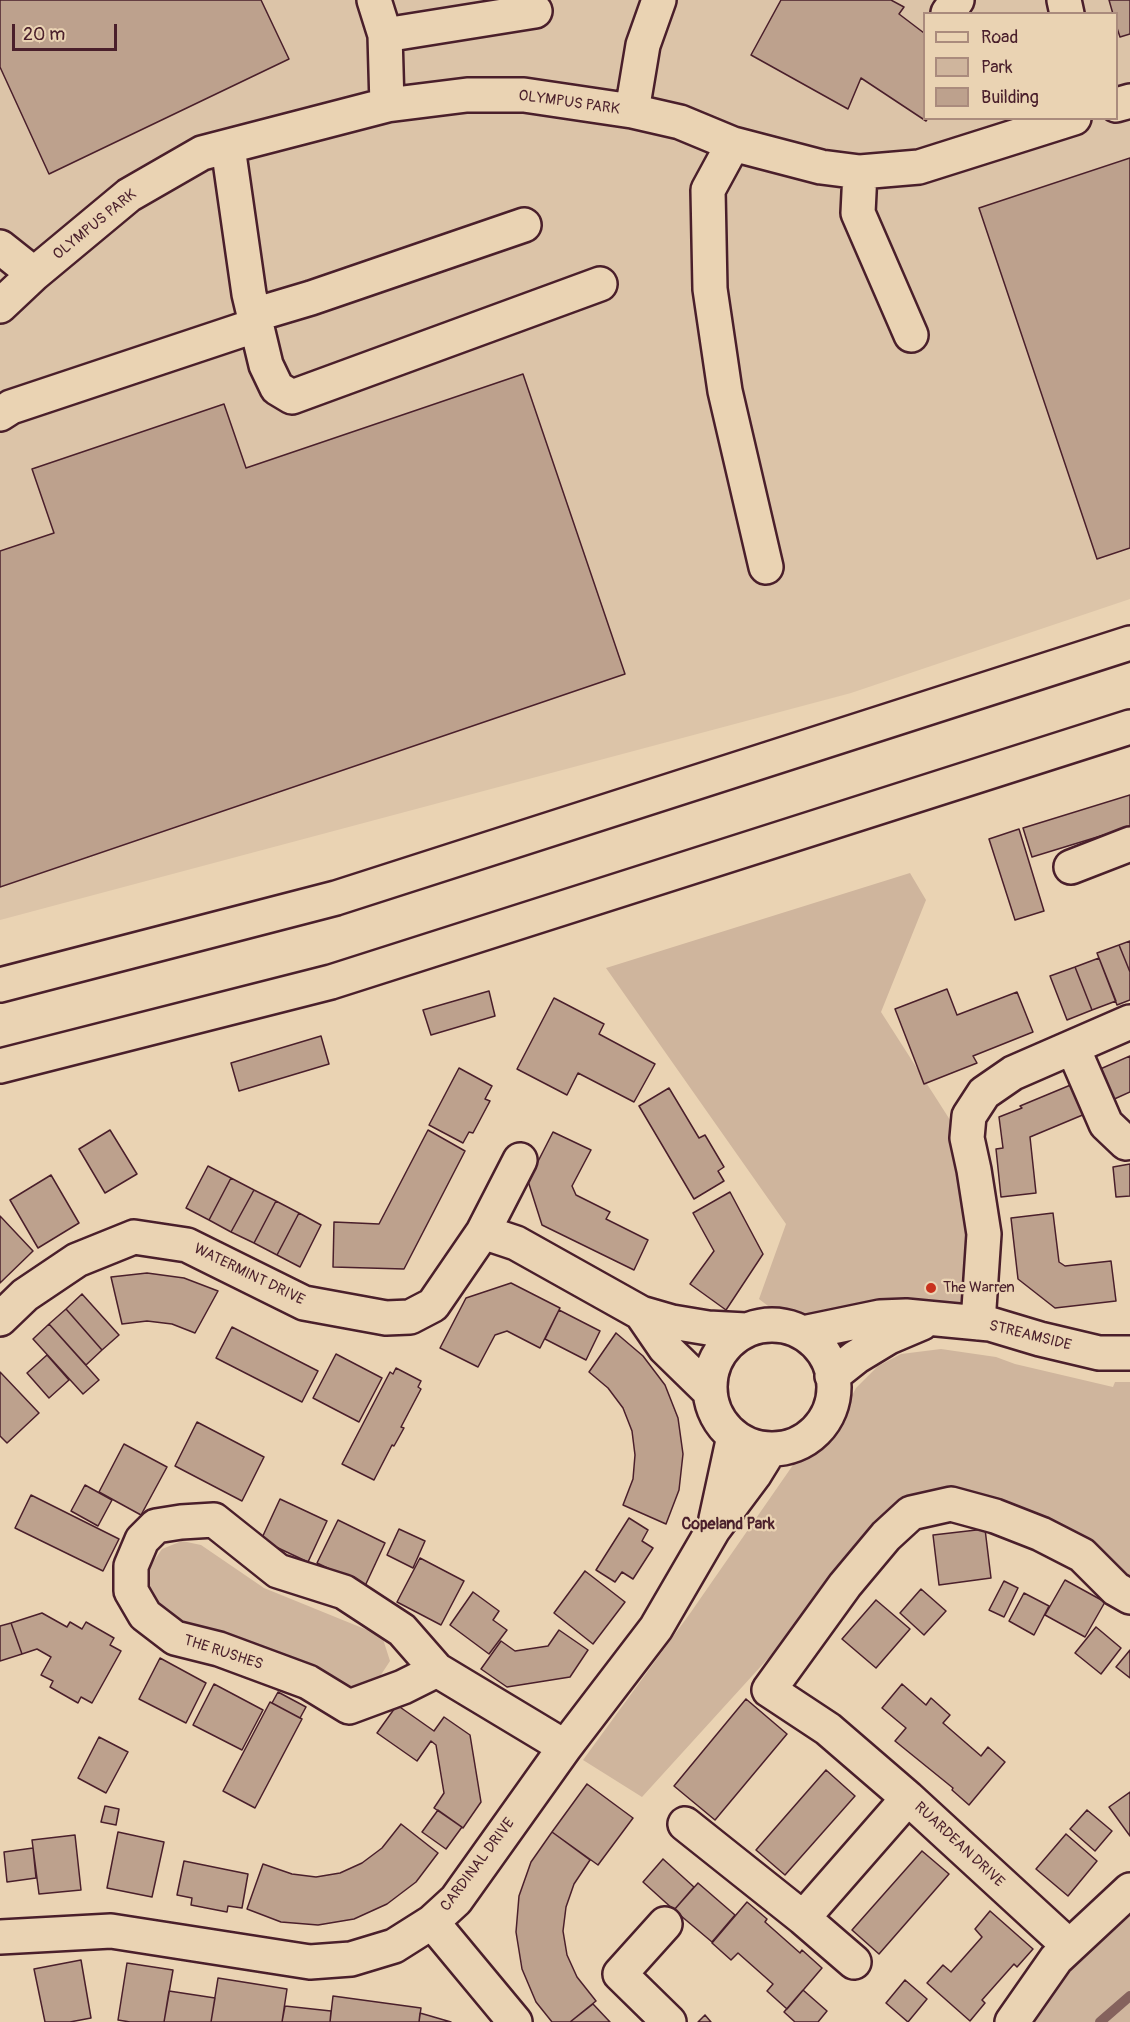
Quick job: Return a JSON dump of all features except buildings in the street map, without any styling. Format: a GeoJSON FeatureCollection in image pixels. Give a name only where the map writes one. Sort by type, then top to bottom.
{"type":"FeatureCollection","features":[{"type":"Feature","properties":{"kind":"main road"},"geometry":{"type":"LineString","coordinates":[[374,0],[385,35],[387,105]]}},
{"type":"Feature","properties":{"kind":"main road"},"geometry":{"type":"LineString","coordinates":[[632,111],[643,45],[658,0]]}},
{"type":"Feature","properties":{"kind":"main road"},"geometry":{"type":"LineString","coordinates":[[385,35],[535,11]]}},
{"type":"Feature","properties":{"kind":"main road","name":"OLYMPUS PARK"},"geometry":{"type":"LineString","coordinates":[[0,306],[34,274],[129,195],[202,153],[387,105],[466,95],[524,95],[632,111],[680,122],[733,144],[822,167],[860,172],[919,167],[1068,120]]}},
{"type":"Feature","properties":{"kind":"main road"},"geometry":{"type":"LineString","coordinates":[[733,144],[708,190],[710,290],[725,391],[766,567]]}},
{"type":"Feature","properties":{"kind":"main road"},"geometry":{"type":"LineString","coordinates":[[228,147],[249,294],[266,365],[277,388],[292,397],[600,284]]}},
{"type":"Feature","properties":{"kind":"main road"},"geometry":{"type":"LineString","coordinates":[[860,172],[858,213],[911,335]]}},
{"type":"Feature","properties":{"kind":"main road"},"geometry":{"type":"LineString","coordinates":[[0,414],[11,406],[311,298],[524,225]]}},
{"type":"Feature","properties":{"kind":"main road"},"geometry":{"type":"LineString","coordinates":[[0,247],[34,274]]}},
{"type":"Feature","properties":{"kind":"main road"},"geometry":{"type":"LineString","coordinates":[[0,985],[336,898],[1130,643]]}},
{"type":"Feature","properties":{"kind":"main road"},"geometry":{"type":"LineString","coordinates":[[0,1066],[331,982],[1130,727]]}},
{"type":"Feature","properties":{"kind":"main road"},"geometry":{"type":"LineString","coordinates":[[1071,867],[1130,844]]}},
{"type":"Feature","properties":{"kind":"main road"},"geometry":{"type":"LineString","coordinates":[[978,1323],[984,1234],[967,1138],[969,1116],[984,1093],[1013,1073],[1130,1022]]}},
{"type":"Feature","properties":{"kind":"main road"},"geometry":{"type":"LineString","coordinates":[[1074,1048],[1106,1124],[1126,1143],[1130,1141]]}},
{"type":"Feature","properties":{"kind":"main road","name":"WATERMINT DRIVE"},"geometry":{"type":"LineString","coordinates":[[4,1306],[77,1260],[134,1237],[186,1245],[304,1303],[386,1318],[410,1317],[433,1305],[483,1232],[520,1160]]}},
{"type":"Feature","properties":{"kind":"main road"},"geometry":{"type":"LineString","coordinates":[[483,1232],[516,1243],[641,1313],[672,1323],[746,1330]]}},
{"type":"Feature","properties":{"kind":"main road"},"geometry":{"type":"LineString","coordinates":[[641,1313],[666,1348],[709,1391],[719,1420],[734,1436],[748,1445],[770,1449],[795,1445],[813,1433],[825,1420],[833,1400],[834,1389],[831,1368],[816,1343],[803,1333],[783,1326],[767,1324],[746,1330],[732,1339],[718,1356],[712,1370],[709,1391]]}},
{"type":"Feature","properties":{"kind":"main road","name":"STREAMSIDE"},"geometry":{"type":"LineString","coordinates":[[803,1333],[880,1317],[906,1316],[990,1324],[1099,1353],[1130,1353]]}},
{"type":"Feature","properties":{"kind":"main road","name":"STREAMSIDE"},"geometry":{"type":"LineString","coordinates":[[832,1376],[889,1336],[931,1319]]}},
{"type":"Feature","properties":{"kind":"main road","name":"CARDINAL DRIVE"},"geometry":{"type":"LineString","coordinates":[[713,1530],[734,1436]]}},
{"type":"Feature","properties":{"kind":"main road","name":"CARDINAL DRIVE"},"geometry":{"type":"LineString","coordinates":[[0,1937],[111,1931],[310,1962],[351,1959],[373,1953],[394,1946],[432,1922],[456,1900],[565,1747],[656,1628],[713,1530],[754,1475],[770,1449]]}},
{"type":"Feature","properties":{"kind":"main road","name":"RUARDEAN DRIVE"},"geometry":{"type":"LineString","coordinates":[[1069,1946],[908,1798],[828,1729],[769,1690],[845,1585],[886,1536],[911,1513],[951,1504],[995,1516],[1041,1534],[1082,1554],[1116,1589],[1130,1597]]}},
{"type":"Feature","properties":{"kind":"main road","name":"THE RUSHES"},"geometry":{"type":"LineString","coordinates":[[437,1670],[403,1687],[348,1707],[308,1682],[219,1649],[175,1638],[146,1616],[131,1591],[131,1566],[142,1540],[156,1526],[214,1520],[278,1571],[344,1592],[402,1630],[437,1670],[565,1747]]}},
{"type":"Feature","properties":{"kind":"main road"},"geometry":{"type":"LineString","coordinates":[[803,1918],[908,1798]]}},
{"type":"Feature","properties":{"kind":"main road"},"geometry":{"type":"LineString","coordinates":[[685,1824],[803,1918],[854,1962]]}},
{"type":"Feature","properties":{"kind":"main road"},"geometry":{"type":"LineString","coordinates":[[1012,2022],[1056,1959],[1130,1890]]}},
{"type":"Feature","properties":{"kind":"main road"},"geometry":{"type":"LineString","coordinates":[[432,1922],[515,2022]]}},
{"type":"Feature","properties":{"kind":"main road"},"geometry":{"type":"LineString","coordinates":[[665,1924],[620,1974],[669,2022]]}},
{"type":"Feature","properties":{"kind":"shaded area"},"geometry":{"type":"Polygon","coordinates":[[[0,0],[1130,0],[1130,599],[851,693],[0,920],[0,0]]]}},
{"type":"Feature","properties":{"kind":"green space"},"geometry":{"type":"Polygon","coordinates":[[[910,873],[926,900],[881,1012],[982,1170],[990,1323],[803,1333],[759,1299],[786,1224],[606,968],[910,873]]]}},
{"type":"Feature","properties":{"kind":"green space"},"geometry":{"type":"Polygon","coordinates":[[[941,1349],[996,1357],[1015,1364],[1113,1387],[1115,1382],[1130,1382],[1130,1597],[1041,1534],[911,1513],[803,1620],[642,1797],[583,1760],[691,1612],[793,1465],[821,1444],[834,1430],[856,1388],[878,1366],[901,1354],[941,1349]]]}},
{"type":"Feature","properties":{"kind":"green space"},"geometry":{"type":"Polygon","coordinates":[[[182,1541],[201,1545],[264,1588],[382,1636],[390,1661],[371,1690],[353,1693],[178,1622],[156,1605],[147,1584],[151,1565],[162,1549],[182,1541]]]}},
{"type":"Feature","properties":{"kind":"green space"},"geometry":{"type":"Polygon","coordinates":[[[1130,1900],[1130,2022],[1012,2022],[1130,1900]]]}},
{"type":"Feature","properties":{"kind":"waterway"},"geometry":{"type":"LineString","coordinates":[[1100,2022],[1130,1996]]}},
{"type":"Feature","properties":{"kind":"place","name":"The Warren"},"geometry":{"type":"Point","coordinates":[931,1288]}},
{"type":"Feature","properties":{"kind":"district","name":"Copeland Park"},"geometry":{"type":"Point","coordinates":[728,1525]}}]}
